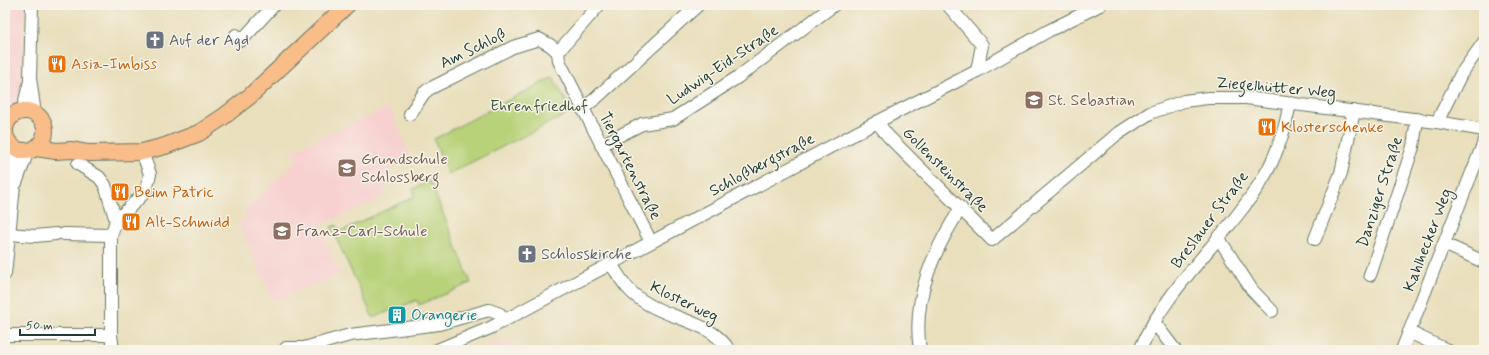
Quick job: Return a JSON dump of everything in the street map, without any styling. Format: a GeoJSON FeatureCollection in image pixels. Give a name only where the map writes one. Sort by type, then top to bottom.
{"type":"FeatureCollection","features":[{"type":"Feature","properties":{"kind":"main road"},"geometry":{"type":"LineString","coordinates":[[18,144],[41,144],[45,133],[43,122],[18,116],[6,125],[18,144],[75,157],[88,153],[142,152],[185,139],[223,117],[250,96],[347,5]]}},
{"type":"Feature","properties":{"kind":"main road"},"geometry":{"type":"LineString","coordinates":[[45,133],[75,157]]}},
{"type":"Feature","properties":{"kind":"street"},"geometry":{"type":"LineString","coordinates":[[18,116],[30,78],[32,5]]}},
{"type":"Feature","properties":{"kind":"street"},"geometry":{"type":"LineString","coordinates":[[236,35],[242,40],[274,5]]}},
{"type":"Feature","properties":{"kind":"street"},"geometry":{"type":"LineString","coordinates":[[558,52],[599,5]]}},
{"type":"Feature","properties":{"kind":"street"},"geometry":{"type":"LineString","coordinates":[[582,108],[595,99],[698,5]]}},
{"type":"Feature","properties":{"kind":"street","name":"Ludwig-Eid-Straße"},"geometry":{"type":"LineString","coordinates":[[601,145],[642,124],[673,119],[738,77],[834,5]]}},
{"type":"Feature","properties":{"kind":"street"},"geometry":{"type":"LineString","coordinates":[[948,5],[982,45],[977,72]]}},
{"type":"Feature","properties":{"kind":"street","name":"Schloßbergstraße"},"geometry":{"type":"LineString","coordinates":[[437,350],[490,328],[877,122],[977,72],[1100,5]]}},
{"type":"Feature","properties":{"kind":"street","name":"Am Schloß"},"geometry":{"type":"LineString","coordinates":[[410,114],[424,93],[429,89],[513,47],[539,39],[550,45],[558,52]]}},
{"type":"Feature","properties":{"kind":"street"},"geometry":{"type":"LineString","coordinates":[[1437,122],[1461,74],[1484,42]]}},
{"type":"Feature","properties":{"kind":"street","name":"Tiergartenstraße"},"geometry":{"type":"LineString","coordinates":[[558,52],[559,61],[582,108],[651,242]]}},
{"type":"Feature","properties":{"kind":"street","name":"Ziegelhütter Weg"},"geometry":{"type":"LineString","coordinates":[[992,240],[1116,135],[1150,113],[1184,102],[1208,98],[1246,98],[1417,119],[1484,130]]}},
{"type":"Feature","properties":{"kind":"street","name":"Breslauer Straße"},"geometry":{"type":"LineString","coordinates":[[1140,350],[1154,322],[1218,237],[1241,210],[1262,179],[1285,129],[1290,103]]}},
{"type":"Feature","properties":{"kind":"street"},"geometry":{"type":"LineString","coordinates":[[1315,238],[1341,173],[1354,111]]}},
{"type":"Feature","properties":{"kind":"street","name":"Danziger Straße"},"geometry":{"type":"LineString","coordinates":[[1370,275],[1413,147],[1417,119]]}},
{"type":"Feature","properties":{"kind":"street","name":"Gollensteinstraße"},"geometry":{"type":"LineString","coordinates":[[877,122],[888,136],[992,240]]}},
{"type":"Feature","properties":{"kind":"street","name":"Kahlhecker Weg"},"geometry":{"type":"LineString","coordinates":[[1402,350],[1484,142]]}},
{"type":"Feature","properties":{"kind":"street"},"geometry":{"type":"LineString","coordinates":[[5,274],[18,144]]}},
{"type":"Feature","properties":{"kind":"street"},"geometry":{"type":"LineString","coordinates":[[113,350],[111,335],[111,235],[116,221],[146,191],[150,174],[142,152]]}},
{"type":"Feature","properties":{"kind":"street"},"geometry":{"type":"LineString","coordinates":[[75,157],[99,177],[105,186],[116,221]]}},
{"type":"Feature","properties":{"kind":"street"},"geometry":{"type":"LineString","coordinates":[[920,350],[918,324],[922,291],[938,246],[961,208]]}},
{"type":"Feature","properties":{"kind":"street"},"geometry":{"type":"LineString","coordinates":[[8,234],[35,236],[60,234],[111,235]]}},
{"type":"Feature","properties":{"kind":"street"},"geometry":{"type":"LineString","coordinates":[[1218,237],[1252,290],[1272,310]]}},
{"type":"Feature","properties":{"kind":"street"},"geometry":{"type":"LineString","coordinates":[[1444,244],[1484,262]]}},
{"type":"Feature","properties":{"kind":"street","name":"Klosterweg"},"geometry":{"type":"LineString","coordinates":[[611,264],[631,292],[643,301],[714,334],[729,350]]}},
{"type":"Feature","properties":{"kind":"street"},"geometry":{"type":"LineString","coordinates":[[286,348],[304,348],[350,335],[439,324],[489,310],[500,314],[504,320]]}},
{"type":"Feature","properties":{"kind":"street"},"geometry":{"type":"LineString","coordinates":[[1154,322],[1174,350]]}},
{"type":"Feature","properties":{"kind":"street"},"geometry":{"type":"LineString","coordinates":[[1409,332],[1447,350]]}},
{"type":"Feature","properties":{"kind":"street"},"geometry":{"type":"LineString","coordinates":[[5,335],[111,335]]}},
{"type":"Feature","properties":{"kind":"shaded area"},"geometry":{"type":"Polygon","coordinates":[[[5,5],[25,5],[20,96],[15,106],[5,112],[5,5]]]}},
{"type":"Feature","properties":{"kind":"shaded area"},"geometry":{"type":"Polygon","coordinates":[[[389,107],[409,151],[407,161],[387,171],[390,178],[385,181],[384,197],[319,226],[340,274],[273,301],[238,222],[246,218],[245,210],[297,161],[291,151],[389,107]]]}},
{"type":"Feature","properties":{"kind":"shaded area"},"geometry":{"type":"Polygon","coordinates":[[[507,339],[514,350],[474,350],[507,339]]]}},
{"type":"Feature","properties":{"kind":"green space","name":"Ehrenfriedhof"},"geometry":{"type":"Polygon","coordinates":[[[553,77],[572,112],[448,174],[434,139],[553,77]]]}},
{"type":"Feature","properties":{"kind":"green space"},"geometry":{"type":"Polygon","coordinates":[[[430,181],[471,283],[419,305],[417,300],[373,318],[331,227],[336,225],[339,232],[415,196],[413,189],[430,181]]]}},
{"type":"Feature","properties":{"kind":"place","name":"Auf der Agd"},"geometry":{"type":"Point","coordinates":[155,40]}},
{"type":"Feature","properties":{"kind":"place","name":"Asia-Imbiss"},"geometry":{"type":"Point","coordinates":[57,64]}},
{"type":"Feature","properties":{"kind":"place","name":"St. Sebastian"},"geometry":{"type":"Point","coordinates":[1034,100]}},
{"type":"Feature","properties":{"kind":"place","name":"Klosterschenke"},"geometry":{"type":"Point","coordinates":[1267,127]}},
{"type":"Feature","properties":{"kind":"place","name":"Grundschule Schlossberg"},"geometry":{"type":"Point","coordinates":[347,168]}},
{"type":"Feature","properties":{"kind":"place","name":"Beim Patric"},"geometry":{"type":"Point","coordinates":[120,192]}},
{"type":"Feature","properties":{"kind":"place","name":"Alt-Schmidd"},"geometry":{"type":"Point","coordinates":[131,222]}},
{"type":"Feature","properties":{"kind":"place","name":"Franz-Carl-Schule"},"geometry":{"type":"Point","coordinates":[282,231]}},
{"type":"Feature","properties":{"kind":"place","name":"Schlosskirche"},"geometry":{"type":"Point","coordinates":[527,254]}},
{"type":"Feature","properties":{"kind":"place","name":"Orangerie"},"geometry":{"type":"Point","coordinates":[397,315]}}]}
